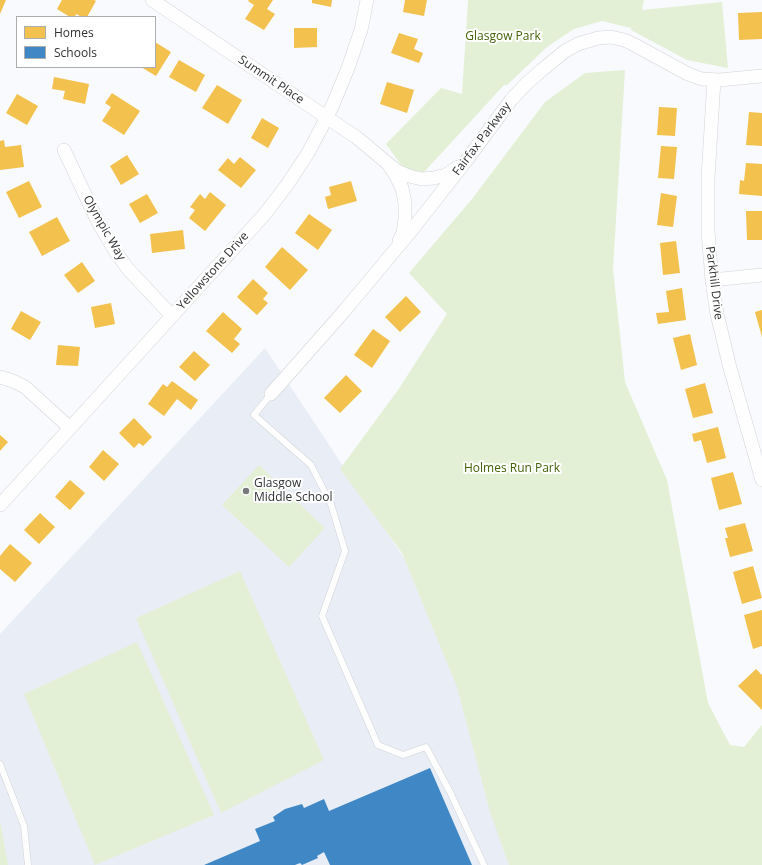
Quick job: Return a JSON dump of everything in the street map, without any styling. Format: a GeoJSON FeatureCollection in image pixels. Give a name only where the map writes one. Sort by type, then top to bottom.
{"type":"FeatureCollection","features":[{"type":"Feature","properties":{"kind":"street","name":"Summit Place"},"geometry":{"type":"LineString","coordinates":[[152,0],[356,137],[397,171],[422,179],[434,178],[452,172],[466,161]]}},
{"type":"Feature","properties":{"kind":"street","name":"Yellowstone Drive"},"geometry":{"type":"LineString","coordinates":[[0,505],[264,215],[287,185],[308,154],[327,118],[348,68],[361,30],[367,0]]}},
{"type":"Feature","properties":{"kind":"street","name":"Fairfax Parkway"},"geometry":{"type":"LineString","coordinates":[[271,394],[345,310],[411,231],[466,161],[511,100],[527,83],[565,51],[578,44],[598,38],[611,37],[624,40],[688,74],[702,79],[714,80],[762,76]]}},
{"type":"Feature","properties":{"kind":"street","name":"Parkhill Drive"},"geometry":{"type":"LineString","coordinates":[[714,80],[708,178],[708,231],[712,280],[717,314],[730,368],[762,479]]}},
{"type":"Feature","properties":{"kind":"street","name":"Olympic Way"},"geometry":{"type":"LineString","coordinates":[[64,150],[97,220],[115,251],[128,269],[172,316]]}},
{"type":"Feature","properties":{"kind":"street","name":"Summit Place"},"geometry":{"type":"LineString","coordinates":[[387,163],[396,174],[402,188],[405,202],[403,233],[391,255]]}},
{"type":"Feature","properties":{"kind":"street"},"geometry":{"type":"LineString","coordinates":[[712,280],[762,275]]}},
{"type":"Feature","properties":{"kind":"street"},"geometry":{"type":"LineString","coordinates":[[0,377],[25,387],[70,428]]}},
{"type":"Feature","properties":{"kind":"lane"},"geometry":{"type":"LineString","coordinates":[[271,394],[254,415],[310,465],[331,504],[345,551],[322,616],[378,745],[403,755],[426,747],[450,792],[484,865]]}},
{"type":"Feature","properties":{"kind":"lane"},"geometry":{"type":"LineString","coordinates":[[0,764],[24,826],[28,865]]}},
{"type":"Feature","properties":{"kind":"shaded area","name":"Glasgow Middle School"},"geometry":{"type":"Polygon","coordinates":[[[265,348],[510,718],[570,865],[3,865],[0,845],[0,634],[265,348]]]}},
{"type":"Feature","properties":{"kind":"green space","name":"Glasgow Park"},"geometry":{"type":"Polygon","coordinates":[[[468,0],[644,0],[642,10],[722,2],[728,68],[687,60],[631,30],[631,28],[602,21],[574,29],[547,47],[506,86],[505,84],[414,183],[386,144],[441,88],[462,94],[468,0]]]}},
{"type":"Feature","properties":{"kind":"green space","name":"Holmes Run Park"},"geometry":{"type":"Polygon","coordinates":[[[625,70],[613,269],[625,382],[667,480],[708,703],[730,745],[744,747],[762,725],[762,865],[509,865],[490,812],[457,687],[402,553],[340,469],[398,390],[447,314],[409,273],[472,199],[545,102],[585,73],[625,70]]]}},
{"type":"Feature","properties":{"kind":"green space"},"geometry":{"type":"Polygon","coordinates":[[[259,465],[325,528],[289,567],[222,505],[259,465]]]}},
{"type":"Feature","properties":{"kind":"green space"},"geometry":{"type":"Polygon","coordinates":[[[240,571],[324,760],[221,813],[136,618],[240,571]]]}},
{"type":"Feature","properties":{"kind":"green space"},"geometry":{"type":"Polygon","coordinates":[[[137,642],[214,815],[95,865],[24,694],[137,642]]]}},
{"type":"Feature","properties":{"kind":"green space"},"geometry":{"type":"Polygon","coordinates":[[[0,824],[1,825],[8,865],[0,865],[0,824]]]}},
{"type":"Feature","properties":{"kind":"building: Homes"},"geometry":{"type":"Polygon","coordinates":[[[0,0],[6,0],[0,14],[0,0]]]}},
{"type":"Feature","properties":{"kind":"building: Homes"},"geometry":{"type":"Polygon","coordinates":[[[62,0],[96,1],[88,16],[80,16],[76,14],[75,16],[68,16],[57,9],[62,0]]]}},
{"type":"Feature","properties":{"kind":"building: Homes"},"geometry":{"type":"Polygon","coordinates":[[[273,0],[267,9],[275,14],[264,30],[245,19],[254,5],[248,1],[273,0]]]}},
{"type":"Feature","properties":{"kind":"building: Homes"},"geometry":{"type":"Polygon","coordinates":[[[312,0],[332,0],[331,7],[312,3],[312,0]]]}},
{"type":"Feature","properties":{"kind":"building: Homes"},"geometry":{"type":"Polygon","coordinates":[[[405,0],[427,0],[424,16],[403,12],[405,0]]]}},
{"type":"Feature","properties":{"kind":"building: Homes"},"geometry":{"type":"Polygon","coordinates":[[[762,12],[762,39],[739,40],[738,13],[762,12]]]}},
{"type":"Feature","properties":{"kind":"building: Homes"},"geometry":{"type":"Polygon","coordinates":[[[294,28],[317,28],[317,47],[294,48],[294,28]]]}},
{"type":"Feature","properties":{"kind":"building: Homes"},"geometry":{"type":"Polygon","coordinates":[[[399,33],[418,39],[414,49],[423,53],[419,63],[391,53],[399,33]]]}},
{"type":"Feature","properties":{"kind":"building: Homes"},"geometry":{"type":"Polygon","coordinates":[[[156,43],[171,52],[156,76],[143,68],[156,68],[156,43]]]}},
{"type":"Feature","properties":{"kind":"building: Homes"},"geometry":{"type":"Polygon","coordinates":[[[179,60],[205,75],[196,92],[169,77],[179,60]]]}},
{"type":"Feature","properties":{"kind":"building: Homes"},"geometry":{"type":"Polygon","coordinates":[[[54,77],[89,84],[85,104],[63,99],[65,91],[52,89],[54,77]]]}},
{"type":"Feature","properties":{"kind":"building: Homes"},"geometry":{"type":"Polygon","coordinates":[[[387,82],[414,90],[407,113],[380,104],[387,82]]]}},
{"type":"Feature","properties":{"kind":"building: Homes"},"geometry":{"type":"Polygon","coordinates":[[[217,85],[242,100],[228,124],[202,108],[217,85]]]}},
{"type":"Feature","properties":{"kind":"building: Homes"},"geometry":{"type":"Polygon","coordinates":[[[112,93],[140,111],[124,135],[102,121],[111,107],[105,103],[112,93]]]}},
{"type":"Feature","properties":{"kind":"building: Homes"},"geometry":{"type":"Polygon","coordinates":[[[17,94],[38,106],[27,125],[6,113],[17,94]]]}},
{"type":"Feature","properties":{"kind":"building: Homes"},"geometry":{"type":"Polygon","coordinates":[[[659,107],[677,108],[675,136],[657,135],[659,107]]]}},
{"type":"Feature","properties":{"kind":"building: Homes"},"geometry":{"type":"Polygon","coordinates":[[[749,112],[762,113],[762,146],[746,145],[749,112]]]}},
{"type":"Feature","properties":{"kind":"building: Homes"},"geometry":{"type":"Polygon","coordinates":[[[262,118],[279,128],[268,148],[251,138],[262,118]]]}},
{"type":"Feature","properties":{"kind":"building: Homes"},"geometry":{"type":"Polygon","coordinates":[[[4,140],[5,147],[21,145],[24,167],[0,170],[0,141],[4,140]]]}},
{"type":"Feature","properties":{"kind":"building: Homes"},"geometry":{"type":"Polygon","coordinates":[[[661,146],[677,147],[674,179],[658,178],[661,146]]]}},
{"type":"Feature","properties":{"kind":"building: Homes"},"geometry":{"type":"Polygon","coordinates":[[[127,155],[139,174],[121,185],[110,166],[127,155]]]}},
{"type":"Feature","properties":{"kind":"building: Homes"},"geometry":{"type":"Polygon","coordinates":[[[240,157],[256,170],[241,188],[218,170],[228,158],[234,164],[240,157]]]}},
{"type":"Feature","properties":{"kind":"building: Homes"},"geometry":{"type":"Polygon","coordinates":[[[746,163],[762,164],[762,196],[739,194],[740,180],[744,181],[746,163]]]}},
{"type":"Feature","properties":{"kind":"building: Homes"},"geometry":{"type":"Polygon","coordinates":[[[29,181],[42,207],[19,218],[6,192],[29,181]]]}},
{"type":"Feature","properties":{"kind":"building: Homes"},"geometry":{"type":"Polygon","coordinates":[[[351,181],[357,201],[328,209],[325,197],[331,195],[329,187],[351,181]]]}},
{"type":"Feature","properties":{"kind":"building: Homes"},"geometry":{"type":"Polygon","coordinates":[[[210,192],[226,205],[205,231],[189,218],[195,210],[190,207],[200,194],[205,199],[210,192]]]}},
{"type":"Feature","properties":{"kind":"building: Homes"},"geometry":{"type":"Polygon","coordinates":[[[661,193],[677,196],[673,227],[657,225],[661,193]]]}},
{"type":"Feature","properties":{"kind":"building: Homes"},"geometry":{"type":"Polygon","coordinates":[[[147,194],[158,213],[140,223],[129,204],[147,194]]]}},
{"type":"Feature","properties":{"kind":"building: Homes"},"geometry":{"type":"Polygon","coordinates":[[[746,211],[762,211],[762,240],[747,240],[746,211]]]}},
{"type":"Feature","properties":{"kind":"building: Homes"},"geometry":{"type":"Polygon","coordinates":[[[309,214],[332,230],[318,250],[295,233],[309,214]]]}},
{"type":"Feature","properties":{"kind":"building: Homes"},"geometry":{"type":"Polygon","coordinates":[[[57,217],[70,241],[42,256],[29,232],[57,217]]]}},
{"type":"Feature","properties":{"kind":"building: Homes"},"geometry":{"type":"Polygon","coordinates":[[[183,230],[185,249],[152,253],[150,234],[183,230]]]}},
{"type":"Feature","properties":{"kind":"building: Homes"},"geometry":{"type":"Polygon","coordinates":[[[676,241],[680,273],[663,275],[660,243],[676,241]]]}},
{"type":"Feature","properties":{"kind":"building: Homes"},"geometry":{"type":"Polygon","coordinates":[[[282,247],[308,270],[290,290],[265,267],[282,247]]]}},
{"type":"Feature","properties":{"kind":"building: Homes"},"geometry":{"type":"Polygon","coordinates":[[[82,262],[95,281],[78,293],[64,275],[82,262]]]}},
{"type":"Feature","properties":{"kind":"building: Homes"},"geometry":{"type":"Polygon","coordinates":[[[253,279],[268,293],[263,299],[268,303],[257,315],[237,297],[253,279]]]}},
{"type":"Feature","properties":{"kind":"building: Homes"},"geometry":{"type":"Polygon","coordinates":[[[682,288],[686,320],[658,324],[656,313],[669,312],[666,291],[682,288]]]}},
{"type":"Feature","properties":{"kind":"building: Homes"},"geometry":{"type":"Polygon","coordinates":[[[406,296],[421,312],[400,332],[385,317],[406,296]]]}},
{"type":"Feature","properties":{"kind":"building: Homes"},"geometry":{"type":"Polygon","coordinates":[[[111,303],[115,324],[95,328],[91,307],[111,303]]]}},
{"type":"Feature","properties":{"kind":"building: Homes"},"geometry":{"type":"Polygon","coordinates":[[[762,310],[762,337],[755,312],[762,310]]]}},
{"type":"Feature","properties":{"kind":"building: Homes"},"geometry":{"type":"Polygon","coordinates":[[[21,311],[41,322],[30,340],[11,329],[21,311]]]}},
{"type":"Feature","properties":{"kind":"building: Homes"},"geometry":{"type":"Polygon","coordinates":[[[223,312],[242,329],[234,339],[240,344],[232,353],[206,331],[223,312]]]}},
{"type":"Feature","properties":{"kind":"building: Homes"},"geometry":{"type":"Polygon","coordinates":[[[373,329],[390,341],[372,368],[354,355],[373,329]]]}},
{"type":"Feature","properties":{"kind":"building: Homes"},"geometry":{"type":"Polygon","coordinates":[[[690,334],[697,365],[681,370],[673,338],[690,334]]]}},
{"type":"Feature","properties":{"kind":"building: Homes"},"geometry":{"type":"Polygon","coordinates":[[[58,345],[80,347],[78,366],[56,365],[58,345]]]}},
{"type":"Feature","properties":{"kind":"building: Homes"},"geometry":{"type":"Polygon","coordinates":[[[194,351],[210,365],[195,381],[179,367],[194,351]]]}},
{"type":"Feature","properties":{"kind":"building: Homes"},"geometry":{"type":"Polygon","coordinates":[[[346,375],[362,391],[340,413],[324,398],[346,375]]]}},
{"type":"Feature","properties":{"kind":"building: Homes"},"geometry":{"type":"Polygon","coordinates":[[[172,381],[198,400],[191,410],[177,399],[164,416],[148,404],[163,384],[167,387],[172,381]]]}},
{"type":"Feature","properties":{"kind":"building: Homes"},"geometry":{"type":"Polygon","coordinates":[[[705,383],[713,413],[693,418],[685,389],[705,383]]]}},
{"type":"Feature","properties":{"kind":"building: Homes"},"geometry":{"type":"Polygon","coordinates":[[[134,418],[152,437],[143,446],[139,443],[134,448],[119,433],[134,418]]]}},
{"type":"Feature","properties":{"kind":"building: Homes"},"geometry":{"type":"Polygon","coordinates":[[[718,427],[726,458],[707,463],[701,440],[694,442],[692,434],[718,427]]]}},
{"type":"Feature","properties":{"kind":"building: Homes"},"geometry":{"type":"Polygon","coordinates":[[[0,435],[8,442],[0,451],[0,435]]]}},
{"type":"Feature","properties":{"kind":"building: Homes"},"geometry":{"type":"Polygon","coordinates":[[[103,450],[119,464],[104,481],[89,467],[103,450]]]}},
{"type":"Feature","properties":{"kind":"building: Homes"},"geometry":{"type":"Polygon","coordinates":[[[733,472],[742,504],[719,510],[711,478],[733,472]]]}},
{"type":"Feature","properties":{"kind":"building: Homes"},"geometry":{"type":"Polygon","coordinates":[[[70,480],[85,493],[70,510],[55,497],[70,480]]]}},
{"type":"Feature","properties":{"kind":"building: Homes"},"geometry":{"type":"Polygon","coordinates":[[[40,513],[55,527],[39,544],[24,530],[40,513]]]}},
{"type":"Feature","properties":{"kind":"building: Homes"},"geometry":{"type":"Polygon","coordinates":[[[745,523],[753,551],[730,557],[725,538],[728,538],[725,528],[745,523]]]}},
{"type":"Feature","properties":{"kind":"building: Homes"},"geometry":{"type":"Polygon","coordinates":[[[10,544],[32,563],[15,582],[0,569],[0,556],[10,544]]]}},
{"type":"Feature","properties":{"kind":"building: Homes"},"geometry":{"type":"Polygon","coordinates":[[[753,566],[762,598],[742,604],[733,572],[753,566]]]}},
{"type":"Feature","properties":{"kind":"building: Homes"},"geometry":{"type":"Polygon","coordinates":[[[762,610],[762,646],[753,649],[744,615],[762,610]]]}},
{"type":"Feature","properties":{"kind":"building: Homes"},"geometry":{"type":"Polygon","coordinates":[[[756,669],[762,675],[762,710],[738,686],[756,669]]]}},
{"type":"Feature","properties":{"kind":"building: Schools"},"geometry":{"type":"Polygon","coordinates":[[[430,768],[472,865],[330,865],[324,852],[317,856],[318,858],[302,865],[300,863],[295,865],[204,865],[260,841],[255,829],[275,821],[273,817],[285,809],[302,804],[304,808],[324,799],[329,811],[430,768]]]}},
{"type":"Feature","properties":{"kind":"place","name":"Glasgow Middle School"},"geometry":{"type":"Point","coordinates":[246,491]}}]}
